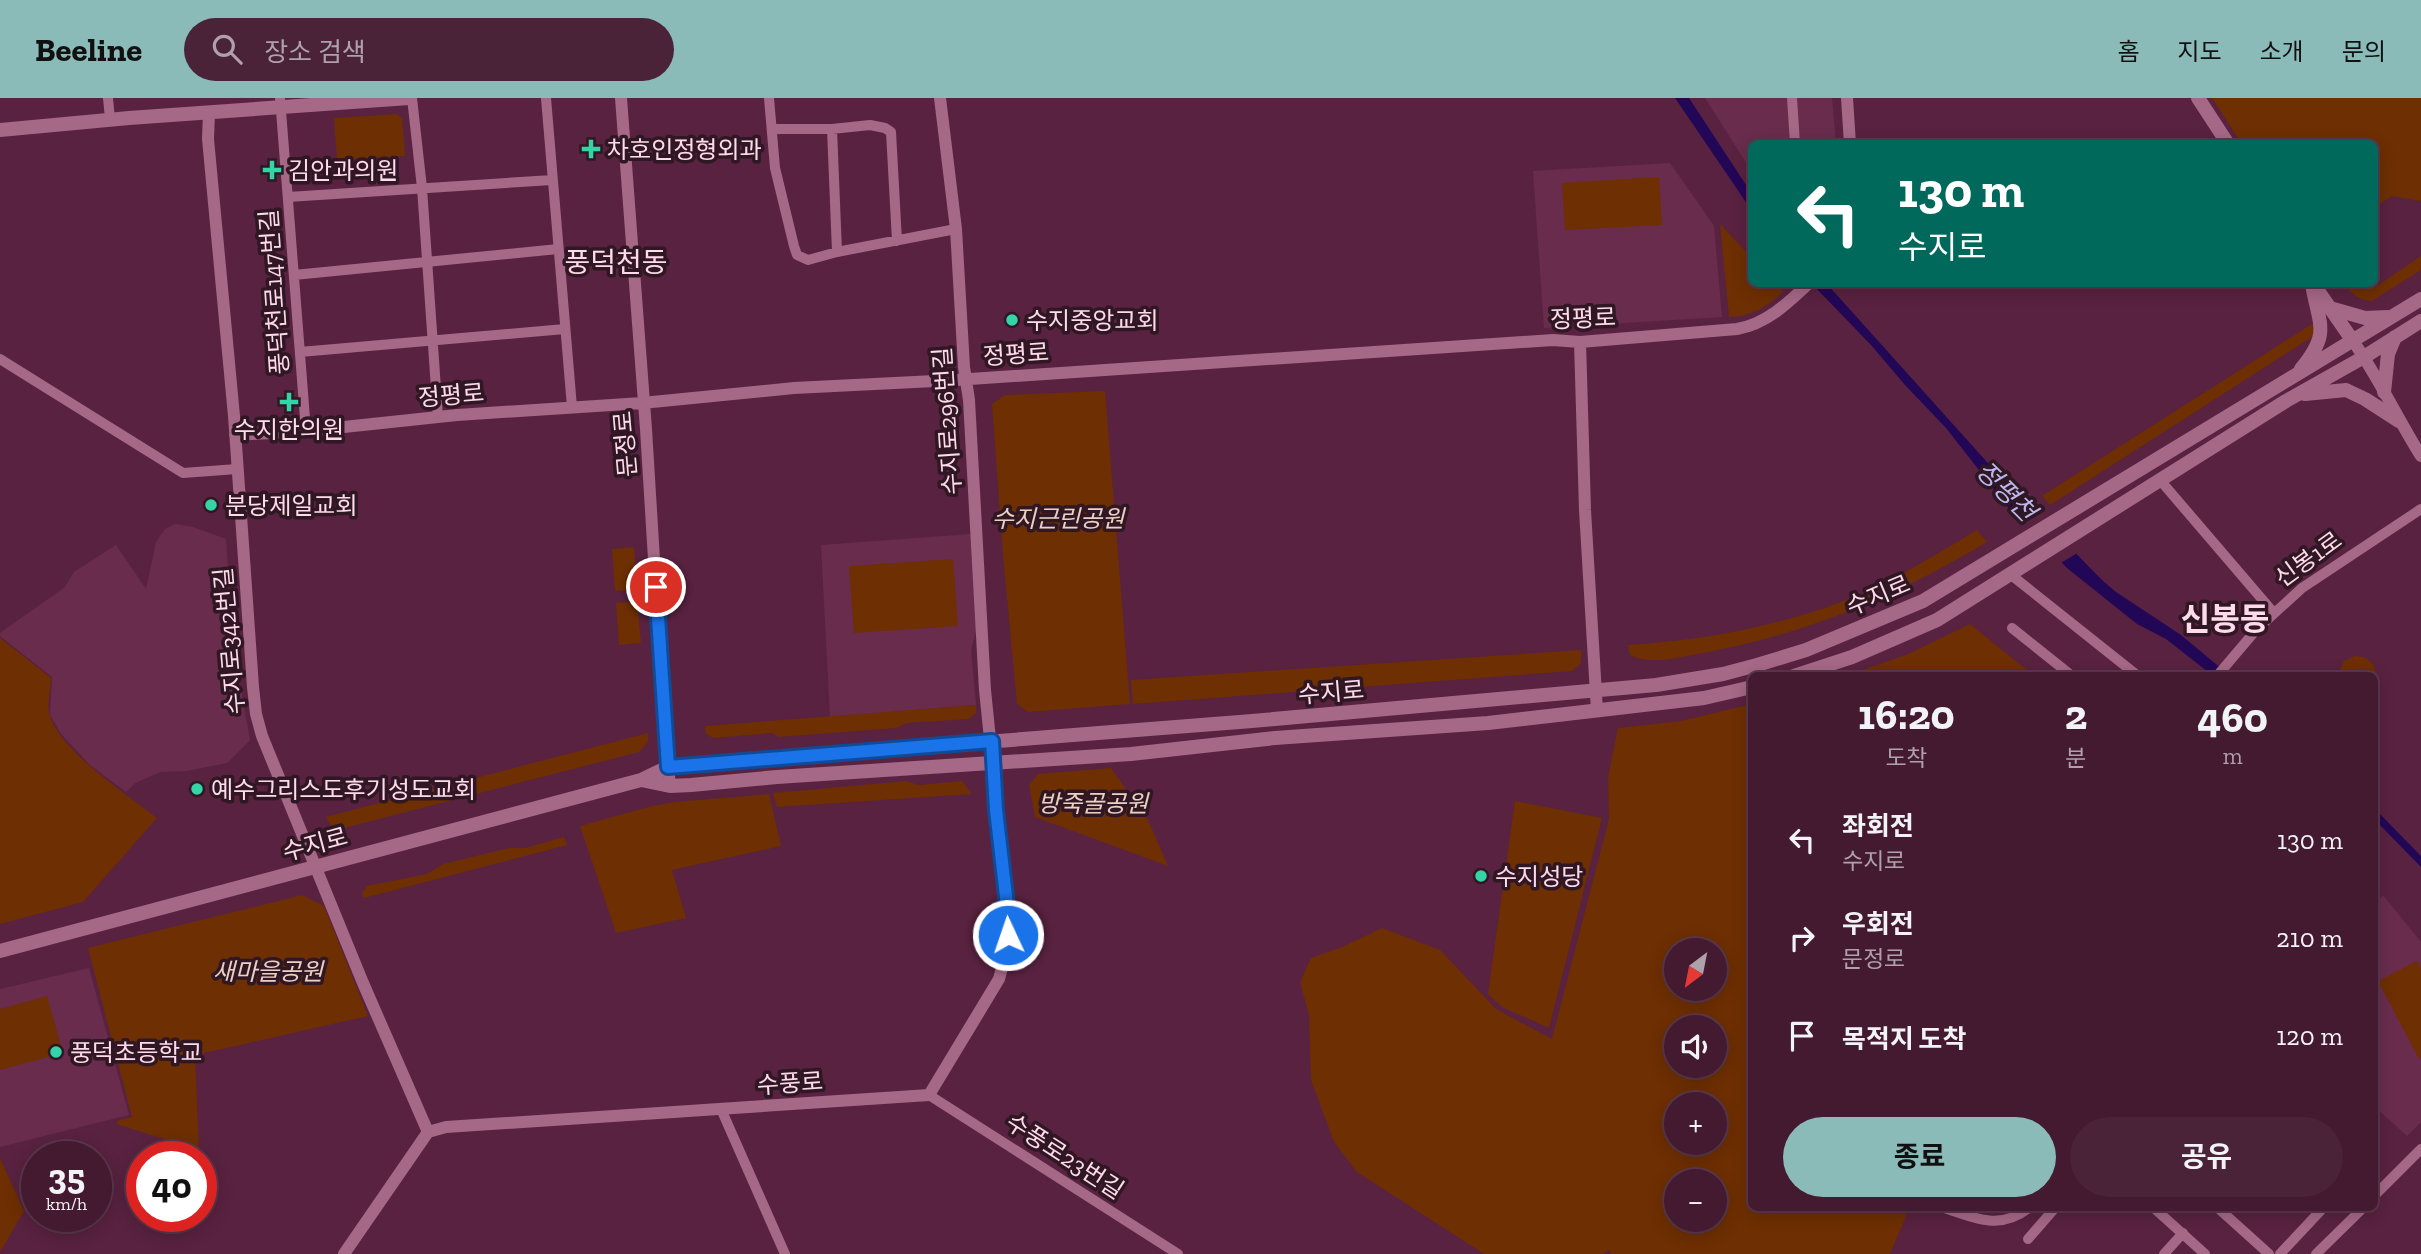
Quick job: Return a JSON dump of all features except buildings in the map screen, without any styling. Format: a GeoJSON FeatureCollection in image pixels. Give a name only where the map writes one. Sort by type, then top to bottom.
{"type":"FeatureCollection","features":[{"type":"Feature","properties":{"kind":"main road"},"geometry":{"type":"LineString","coordinates":[[0,130],[209,112],[281,102],[411,98]]}},
{"type":"Feature","properties":{"kind":"main road"},"geometry":{"type":"LineString","coordinates":[[2198,98],[2225,140]]}},
{"type":"Feature","properties":{"kind":"main road"},"geometry":{"type":"LineString","coordinates":[[2295,376],[2310,358],[2321,338],[2322,325],[2314,287]]}},
{"type":"Feature","properties":{"kind":"main road"},"geometry":{"type":"LineString","coordinates":[[2315,287],[2353,341]]}},
{"type":"Feature","properties":{"kind":"main road"},"geometry":{"type":"LineString","coordinates":[[2295,376],[2421,299]]}},
{"type":"Feature","properties":{"kind":"main road"},"geometry":{"type":"LineString","coordinates":[[2330,308],[2365,318],[2393,316]]}},
{"type":"Feature","properties":{"kind":"main road"},"geometry":{"type":"LineString","coordinates":[[2160,480],[2421,321]]}},
{"type":"Feature","properties":{"kind":"main road"},"geometry":{"type":"LineString","coordinates":[[2385,392],[2388,354],[2395,337]]}},
{"type":"Feature","properties":{"kind":"main road","name":"수지로"},"geometry":{"type":"LineString","coordinates":[[0,951],[641,780],[668,767],[1403,709],[1656,685],[1723,674],[1806,650],[1923,601],[2155,458],[2295,376]]}},
{"type":"Feature","properties":{"kind":"main road"},"geometry":{"type":"LineString","coordinates":[[2297,395],[2346,390],[2399,421]]}},
{"type":"Feature","properties":{"kind":"main road","name":"수지로"},"geometry":{"type":"LineString","coordinates":[[1806,672],[1852,657],[1907,634],[1965,604],[2160,480]]}},
{"type":"Feature","properties":{"kind":"main road","name":"수지로"},"geometry":{"type":"LineString","coordinates":[[641,780],[670,786],[1131,754],[1275,738],[1488,723],[1704,698],[1748,688]]}},
{"type":"Feature","properties":{"kind":"street"},"geometry":{"type":"LineString","coordinates":[[108,98],[110,119]]}},
{"type":"Feature","properties":{"kind":"street"},"geometry":{"type":"LineString","coordinates":[[411,98],[422,188],[438,417]]}},
{"type":"Feature","properties":{"kind":"street"},"geometry":{"type":"LineString","coordinates":[[545,98],[572,407]]}},
{"type":"Feature","properties":{"kind":"street","name":"문정로"},"geometry":{"type":"LineString","coordinates":[[621,98],[670,786]]}},
{"type":"Feature","properties":{"kind":"street"},"geometry":{"type":"LineString","coordinates":[[769,98],[775,168],[797,255],[808,260],[956,229]]}},
{"type":"Feature","properties":{"kind":"street","name":"수지로296번길"},"geometry":{"type":"LineString","coordinates":[[940,98],[956,229],[969,400],[985,690],[992,741]]}},
{"type":"Feature","properties":{"kind":"street"},"geometry":{"type":"LineString","coordinates":[[1792,98],[1795,140]]}},
{"type":"Feature","properties":{"kind":"street"},"geometry":{"type":"LineString","coordinates":[[1847,98],[1850,140]]}},
{"type":"Feature","properties":{"kind":"street","name":"풍덕천로147번길"},"geometry":{"type":"LineString","coordinates":[[281,102],[306,431]]}},
{"type":"Feature","properties":{"kind":"street","name":"수지로342번길"},"geometry":{"type":"LineString","coordinates":[[209,112],[208,139],[235,435],[245,604],[256,714],[266,745],[363,984],[428,1132]]}},
{"type":"Feature","properties":{"kind":"street"},"geometry":{"type":"LineString","coordinates":[[772,130],[832,130],[870,125],[891,132],[897,241]]}},
{"type":"Feature","properties":{"kind":"street"},"geometry":{"type":"LineString","coordinates":[[832,130],[837,252]]}},
{"type":"Feature","properties":{"kind":"street"},"geometry":{"type":"LineString","coordinates":[[288,197],[552,180]]}},
{"type":"Feature","properties":{"kind":"street"},"geometry":{"type":"LineString","coordinates":[[294,275],[558,249]]}},
{"type":"Feature","properties":{"kind":"street","name":"정평로"},"geometry":{"type":"LineString","coordinates":[[235,435],[306,431],[438,417],[642,404],[794,388],[1553,340],[1580,342],[1737,329],[1754,325],[1782,309],[1805,287]]}},
{"type":"Feature","properties":{"kind":"street"},"geometry":{"type":"LineString","coordinates":[[300,352],[565,329]]}},
{"type":"Feature","properties":{"kind":"street"},"geometry":{"type":"LineString","coordinates":[[2353,341],[2421,456]]}},
{"type":"Feature","properties":{"kind":"street"},"geometry":{"type":"LineString","coordinates":[[1580,342],[1585,510],[1597,710]]}},
{"type":"Feature","properties":{"kind":"street"},"geometry":{"type":"LineString","coordinates":[[0,359],[183,473],[237,469]]}},
{"type":"Feature","properties":{"kind":"street"},"geometry":{"type":"LineString","coordinates":[[2160,480],[2273,612]]}},
{"type":"Feature","properties":{"kind":"street","name":"신봉1로"},"geometry":{"type":"LineString","coordinates":[[2220,672],[2273,612],[2343,559],[2421,509]]}},
{"type":"Feature","properties":{"kind":"street"},"geometry":{"type":"LineString","coordinates":[[2016,570],[2133,672]]}},
{"type":"Feature","properties":{"kind":"street"},"geometry":{"type":"LineString","coordinates":[[2012,628],[2067,672]]}},
{"type":"Feature","properties":{"kind":"street"},"geometry":{"type":"LineString","coordinates":[[929,1095],[991,996],[1004,967],[1008,915],[996,810],[992,741]]}},
{"type":"Feature","properties":{"kind":"street","name":"수풍로"},"geometry":{"type":"LineString","coordinates":[[428,1132],[446,1128],[929,1095]]}},
{"type":"Feature","properties":{"kind":"street","name":"수풍로23번길"},"geometry":{"type":"LineString","coordinates":[[929,1095],[1178,1254]]}},
{"type":"Feature","properties":{"kind":"street"},"geometry":{"type":"LineString","coordinates":[[722,1109],[785,1254]]}},
{"type":"Feature","properties":{"kind":"street"},"geometry":{"type":"LineString","coordinates":[[344,1254],[428,1132]]}},
{"type":"Feature","properties":{"kind":"street"},"geometry":{"type":"LineString","coordinates":[[2378,1192],[2421,1149]]}},
{"type":"Feature","properties":{"kind":"street"},"geometry":{"type":"LineString","coordinates":[[1953,1211],[1992,1221],[2009,1219],[2024,1211]]}},
{"type":"Feature","properties":{"kind":"street"},"geometry":{"type":"LineString","coordinates":[[2028,1239],[2052,1211]]}},
{"type":"Feature","properties":{"kind":"street"},"geometry":{"type":"LineString","coordinates":[[2157,1211],[2205,1254]]}},
{"type":"Feature","properties":{"kind":"street"},"geometry":{"type":"LineString","coordinates":[[2221,1211],[2269,1254]]}},
{"type":"Feature","properties":{"kind":"street"},"geometry":{"type":"LineString","coordinates":[[2280,1254],[2320,1211]]}},
{"type":"Feature","properties":{"kind":"street"},"geometry":{"type":"LineString","coordinates":[[2316,1254],[2360,1211]]}},
{"type":"Feature","properties":{"kind":"street"},"geometry":{"type":"LineString","coordinates":[[2164,1254],[2183,1233]]}},
{"type":"Feature","properties":{"kind":"shaded area"},"geometry":{"type":"Polygon","coordinates":[[[1705,98],[1832,98],[1836,140],[1748,140],[1748,166],[1705,98]]]}},
{"type":"Feature","properties":{"kind":"shaded area"},"geometry":{"type":"Polygon","coordinates":[[[1670,163],[1714,226],[1722,317],[1544,328],[1533,171],[1670,163]]]}},
{"type":"Feature","properties":{"kind":"shaded area"},"geometry":{"type":"Polygon","coordinates":[[[175,524],[193,527],[226,539],[233,644],[250,740],[227,763],[187,771],[161,772],[135,783],[126,792],[90,765],[62,735],[50,715],[52,677],[0,636],[0,633],[65,587],[74,572],[116,545],[146,589],[156,542],[165,529],[175,524]]]}},
{"type":"Feature","properties":{"kind":"shaded area"},"geometry":{"type":"Polygon","coordinates":[[[971,534],[977,627],[971,650],[976,705],[830,717],[821,545],[971,534]]]}},
{"type":"Feature","properties":{"kind":"shaded area"},"geometry":{"type":"Polygon","coordinates":[[[2383,895],[2421,942],[2421,1122],[2407,1136],[2378,1110],[2378,901],[2383,895]]]}},
{"type":"Feature","properties":{"kind":"shaded area","name":"풍덕초등학교"},"geometry":{"type":"Polygon","coordinates":[[[89,968],[129,1115],[0,1147],[0,989],[89,968]]]}},
{"type":"Feature","properties":{"kind":"green space"},"geometry":{"type":"Polygon","coordinates":[[[2212,98],[2421,98],[2421,201],[2392,196],[2378,205],[2378,140],[2239,140],[2212,98]]]}},
{"type":"Feature","properties":{"kind":"green space"},"geometry":{"type":"Polygon","coordinates":[[[397,114],[402,118],[405,156],[337,160],[334,118],[397,114]]]}},
{"type":"Feature","properties":{"kind":"green space"},"geometry":{"type":"Polygon","coordinates":[[[1659,177],[1662,225],[1565,230],[1562,183],[1659,177]]]}},
{"type":"Feature","properties":{"kind":"green space"},"geometry":{"type":"Polygon","coordinates":[[[1720,224],[1748,254],[1748,287],[1778,287],[1783,292],[1764,307],[1744,315],[1729,317],[1720,224]]]}},
{"type":"Feature","properties":{"kind":"green space"},"geometry":{"type":"Polygon","coordinates":[[[2421,256],[2421,270],[2372,301],[2356,296],[2347,287],[2374,288],[2421,256]]]}},
{"type":"Feature","properties":{"kind":"green space"},"geometry":{"type":"Polygon","coordinates":[[[2315,322],[2315,335],[2050,505],[2042,496],[2315,322]]]}},
{"type":"Feature","properties":{"kind":"green space","name":"수지근린공원"},"geometry":{"type":"Polygon","coordinates":[[[1105,391],[1130,704],[1028,712],[1017,704],[992,404],[1005,395],[1105,391]]]}},
{"type":"Feature","properties":{"kind":"green space"},"geometry":{"type":"Polygon","coordinates":[[[1977,530],[1987,542],[1953,562],[1885,596],[1815,624],[1742,645],[1675,658],[1647,660],[1630,655],[1628,645],[1724,634],[1788,619],[1850,599],[1917,566],[1977,530]]]}},
{"type":"Feature","properties":{"kind":"green space"},"geometry":{"type":"Polygon","coordinates":[[[634,547],[637,589],[615,591],[612,549],[634,547]]]}},
{"type":"Feature","properties":{"kind":"green space"},"geometry":{"type":"Polygon","coordinates":[[[953,559],[958,626],[854,633],[849,566],[953,559]]]}},
{"type":"Feature","properties":{"kind":"green space"},"geometry":{"type":"Polygon","coordinates":[[[637,601],[641,643],[619,645],[616,603],[637,601]]]}},
{"type":"Feature","properties":{"kind":"green space"},"geometry":{"type":"Polygon","coordinates":[[[1970,624],[2029,672],[1857,672],[1906,655],[1970,624]]]}},
{"type":"Feature","properties":{"kind":"green space"},"geometry":{"type":"Polygon","coordinates":[[[0,638],[51,678],[49,712],[56,729],[67,743],[96,772],[157,818],[83,902],[0,924],[0,638]]]}},
{"type":"Feature","properties":{"kind":"green space"},"geometry":{"type":"Polygon","coordinates":[[[1581,650],[1581,663],[1572,671],[1133,704],[1131,680],[1581,650]]]}},
{"type":"Feature","properties":{"kind":"green space"},"geometry":{"type":"Polygon","coordinates":[[[2355,656],[2365,658],[2376,672],[2339,672],[2344,661],[2355,656]]]}},
{"type":"Feature","properties":{"kind":"green space"},"geometry":{"type":"Polygon","coordinates":[[[976,705],[976,713],[969,719],[907,723],[896,728],[779,737],[772,733],[713,738],[706,734],[705,726],[976,705]]]}},
{"type":"Feature","properties":{"kind":"green space"},"geometry":{"type":"Polygon","coordinates":[[[1748,705],[1748,1211],[1905,1211],[1906,1216],[1890,1254],[1611,1254],[1609,1250],[1603,1254],[1484,1254],[1357,1172],[1334,1142],[1311,1080],[1309,1015],[1300,982],[1311,958],[1382,928],[1440,950],[1496,1009],[1552,1039],[1609,819],[1608,777],[1618,728],[1681,721],[1748,705]]]}},
{"type":"Feature","properties":{"kind":"green space"},"geometry":{"type":"Polygon","coordinates":[[[648,733],[648,742],[639,752],[344,828],[331,826],[326,817],[648,733]]]}},
{"type":"Feature","properties":{"kind":"green space","name":"방죽골공원"},"geometry":{"type":"Polygon","coordinates":[[[1111,768],[1148,820],[1168,866],[1035,817],[1029,785],[1038,774],[1111,768]]]}},
{"type":"Feature","properties":{"kind":"green space"},"geometry":{"type":"Polygon","coordinates":[[[906,781],[919,785],[962,781],[972,794],[777,807],[773,793],[906,781]]]}},
{"type":"Feature","properties":{"kind":"green space"},"geometry":{"type":"Polygon","coordinates":[[[769,794],[781,846],[672,870],[686,918],[616,933],[580,826],[675,802],[769,794]]]}},
{"type":"Feature","properties":{"kind":"green space"},"geometry":{"type":"Polygon","coordinates":[[[1515,801],[1602,818],[1549,1028],[1502,1007],[1488,994],[1515,801]]]}},
{"type":"Feature","properties":{"kind":"green space"},"geometry":{"type":"Polygon","coordinates":[[[564,837],[567,845],[364,898],[362,893],[367,886],[427,874],[443,864],[509,848],[525,848],[564,837]]]}},
{"type":"Feature","properties":{"kind":"green space","name":"새마을공원"},"geometry":{"type":"Polygon","coordinates":[[[302,895],[324,906],[368,1016],[195,1055],[199,1141],[170,1141],[116,1124],[119,1120],[132,1117],[88,948],[302,895]]]}},
{"type":"Feature","properties":{"kind":"green space"},"geometry":{"type":"Polygon","coordinates":[[[2417,961],[2421,968],[2419,1059],[2378,981],[2417,961]]]}},
{"type":"Feature","properties":{"kind":"green space"},"geometry":{"type":"Polygon","coordinates":[[[47,996],[63,1053],[0,1070],[0,1009],[47,996]]]}},
{"type":"Feature","properties":{"kind":"green space"},"geometry":{"type":"Polygon","coordinates":[[[0,1158],[21,1204],[21,1216],[0,1252],[0,1158]]]}},
{"type":"Feature","properties":{"kind":"water"},"geometry":{"type":"Polygon","coordinates":[[[1675,98],[1689,98],[1748,188],[1748,205],[1675,98]]]}},
{"type":"Feature","properties":{"kind":"water","name":"정평천"},"geometry":{"type":"Polygon","coordinates":[[[1815,287],[1830,287],[1995,471],[2103,581],[2181,635],[2225,672],[2208,672],[2166,639],[2137,624],[2067,568],[2011,511],[1946,428],[1815,287]]]}},
{"type":"Feature","properties":{"kind":"water"},"geometry":{"type":"Polygon","coordinates":[[[2378,812],[2421,856],[2421,867],[2378,823],[2378,812]]]}},
{"type":"Feature","properties":{"kind":"pier"},"geometry":{"type":"Polygon","coordinates":[[[2036,509],[2079,552],[2059,564],[2031,538],[2016,521],[2036,509]]]}},
{"type":"Feature","properties":{"kind":"place","name":"차호인정형외과"},"geometry":{"type":"Point","coordinates":[591,149]}},
{"type":"Feature","properties":{"kind":"place","name":"김안과의원"},"geometry":{"type":"Point","coordinates":[272,170]}},
{"type":"Feature","properties":{"kind":"place","name":"수지중앙교회"},"geometry":{"type":"Point","coordinates":[1012,320]}},
{"type":"Feature","properties":{"kind":"place","name":"수지한의원"},"geometry":{"type":"Point","coordinates":[289,402]}},
{"type":"Feature","properties":{"kind":"place","name":"분당제일교회"},"geometry":{"type":"Point","coordinates":[211,505]}},
{"type":"Feature","properties":{"kind":"place","name":"예수그리스도후기성도교회"},"geometry":{"type":"Point","coordinates":[197,789]}},
{"type":"Feature","properties":{"kind":"place","name":"수지성당"},"geometry":{"type":"Point","coordinates":[1481,876]}},
{"type":"Feature","properties":{"kind":"place","name":"풍덕초등학교"},"geometry":{"type":"Point","coordinates":[56,1052]}},
{"type":"Feature","properties":{"kind":"district","name":"풍덕천동"},"geometry":{"type":"Point","coordinates":[616,262]}},
{"type":"Feature","properties":{"kind":"district","name":"신봉동"},"geometry":{"type":"Point","coordinates":[2225,619]}},
{"type":"Feature","properties":{"kind":"route"},"geometry":{"type":"LineString","coordinates":[[656,587],[668,767],[992,741],[1008,935]]}}]}
